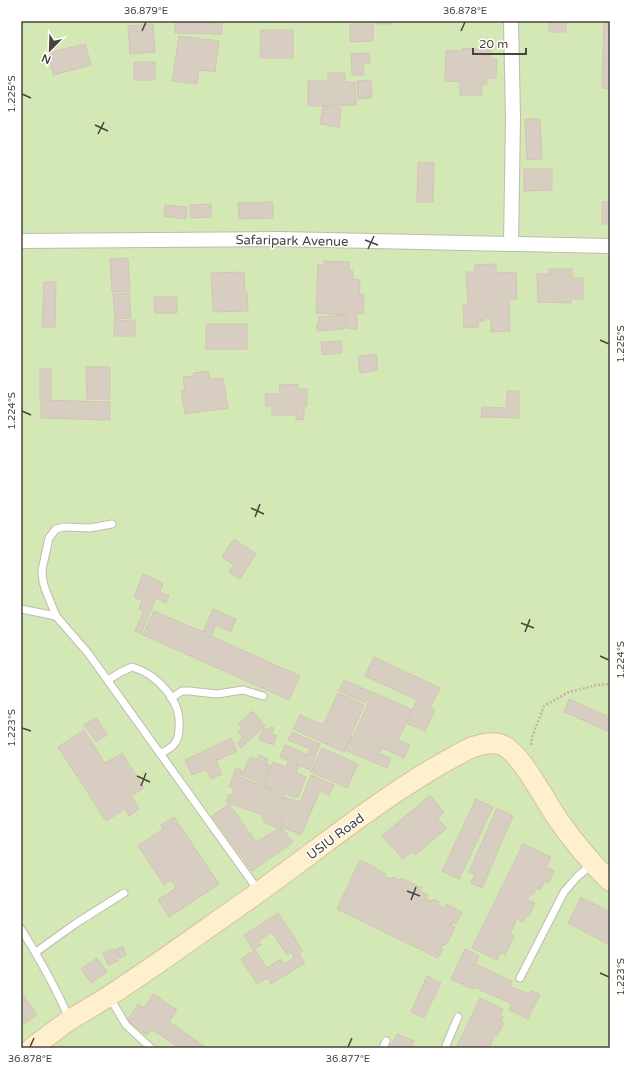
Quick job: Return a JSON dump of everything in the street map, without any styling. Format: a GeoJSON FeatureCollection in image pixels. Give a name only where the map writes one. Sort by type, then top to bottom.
{"type":"FeatureCollection","features":[{"type":"Feature","properties":{"kind":"street"},"geometry":{"type":"LineString","coordinates":[[511,21],[513,118],[511,244]]}},
{"type":"Feature","properties":{"kind":"street","name":"Safaripark Avenue"},"geometry":{"type":"LineString","coordinates":[[21,241],[280,239],[610,246]]}},
{"type":"Feature","properties":{"kind":"street","name":"USIU Road"},"geometry":{"type":"LineString","coordinates":[[32,1048],[70,1020],[109,996],[259,892],[371,809],[417,778],[457,754],[475,746],[488,743],[500,744],[510,749],[529,774],[557,818],[592,864],[610,880]]}},
{"type":"Feature","properties":{"kind":"lane"},"geometry":{"type":"LineString","coordinates":[[112,524],[90,528],[59,528],[56,529],[49,538],[42,570],[43,582],[56,616],[88,653],[108,680],[259,892]]}},
{"type":"Feature","properties":{"kind":"lane"},"geometry":{"type":"LineString","coordinates":[[21,609],[56,616]]}},
{"type":"Feature","properties":{"kind":"lane"},"geometry":{"type":"LineString","coordinates":[[108,680],[132,667],[143,670],[161,684],[171,698],[179,716],[178,736],[176,743],[160,754]]}},
{"type":"Feature","properties":{"kind":"lane"},"geometry":{"type":"LineString","coordinates":[[171,698],[182,691],[217,694],[235,690],[243,690],[263,696]]}},
{"type":"Feature","properties":{"kind":"lane"},"geometry":{"type":"LineString","coordinates":[[520,978],[564,892],[576,876],[592,864]]}},
{"type":"Feature","properties":{"kind":"lane"},"geometry":{"type":"LineString","coordinates":[[36,952],[75,924],[124,893]]}},
{"type":"Feature","properties":{"kind":"lane"},"geometry":{"type":"LineString","coordinates":[[21,929],[36,952],[61,999],[70,1020]]}},
{"type":"Feature","properties":{"kind":"lane"},"geometry":{"type":"LineString","coordinates":[[109,996],[126,1025],[151,1048]]}},
{"type":"Feature","properties":{"kind":"lane"},"geometry":{"type":"LineString","coordinates":[[446,1048],[458,1017]]}},
{"type":"Feature","properties":{"kind":"path"},"geometry":{"type":"LineString","coordinates":[[529,774],[532,737],[544,706],[569,692],[597,685],[610,684]]}},
{"type":"Feature","properties":{"kind":"green space"},"geometry":{"type":"Polygon","coordinates":[[[21,21],[610,21],[610,1048],[21,1048],[21,21]]]}},
{"type":"Feature","properties":{"kind":"building"},"geometry":{"type":"Polygon","coordinates":[[[377,21],[404,21],[404,22],[377,24],[377,21]]]}},
{"type":"Feature","properties":{"kind":"building"},"geometry":{"type":"Polygon","coordinates":[[[549,21],[570,22],[566,23],[566,32],[549,32],[549,21]]]}},
{"type":"Feature","properties":{"kind":"building"},"geometry":{"type":"Polygon","coordinates":[[[604,21],[610,21],[610,89],[602,88],[604,21]]]}},
{"type":"Feature","properties":{"kind":"building"},"geometry":{"type":"Polygon","coordinates":[[[175,22],[222,23],[222,34],[175,33],[175,22]]]}},
{"type":"Feature","properties":{"kind":"building"},"geometry":{"type":"Polygon","coordinates":[[[153,24],[155,52],[130,54],[128,26],[153,24]]]}},
{"type":"Feature","properties":{"kind":"building"},"geometry":{"type":"Polygon","coordinates":[[[350,24],[373,24],[373,41],[350,42],[350,24]]]}},
{"type":"Feature","properties":{"kind":"building"},"geometry":{"type":"Polygon","coordinates":[[[261,30],[293,30],[293,58],[260,58],[261,30]]]}},
{"type":"Feature","properties":{"kind":"building"},"geometry":{"type":"Polygon","coordinates":[[[179,36],[219,41],[215,72],[199,70],[197,84],[172,81],[179,36]]]}},
{"type":"Feature","properties":{"kind":"building"},"geometry":{"type":"Polygon","coordinates":[[[85,44],[91,65],[53,75],[48,53],[85,44]]]}},
{"type":"Feature","properties":{"kind":"building"},"geometry":{"type":"Polygon","coordinates":[[[463,48],[491,50],[491,59],[497,59],[496,78],[487,78],[487,84],[482,84],[482,95],[460,95],[460,82],[445,81],[446,50],[463,51],[463,48]]]}},
{"type":"Feature","properties":{"kind":"building"},"geometry":{"type":"Polygon","coordinates":[[[369,53],[370,63],[363,63],[364,75],[352,75],[351,54],[369,53]]]}},
{"type":"Feature","properties":{"kind":"building"},"geometry":{"type":"Polygon","coordinates":[[[134,62],[155,62],[155,80],[134,80],[134,62]]]}},
{"type":"Feature","properties":{"kind":"building"},"geometry":{"type":"Polygon","coordinates":[[[328,73],[345,73],[345,82],[355,82],[356,105],[308,106],[308,81],[328,81],[328,73]]]}},
{"type":"Feature","properties":{"kind":"building"},"geometry":{"type":"Polygon","coordinates":[[[371,80],[372,98],[358,99],[357,81],[371,80]]]}},
{"type":"Feature","properties":{"kind":"building"},"geometry":{"type":"Polygon","coordinates":[[[323,106],[341,108],[339,127],[320,124],[323,106]]]}},
{"type":"Feature","properties":{"kind":"building"},"geometry":{"type":"Polygon","coordinates":[[[525,119],[540,119],[542,159],[527,160],[525,119]]]}},
{"type":"Feature","properties":{"kind":"building"},"geometry":{"type":"Polygon","coordinates":[[[418,162],[434,163],[433,202],[417,202],[418,162]]]}},
{"type":"Feature","properties":{"kind":"building"},"geometry":{"type":"Polygon","coordinates":[[[524,169],[552,169],[552,190],[524,191],[524,169]]]}},
{"type":"Feature","properties":{"kind":"building"},"geometry":{"type":"Polygon","coordinates":[[[273,202],[273,218],[239,219],[238,203],[273,202]]]}},
{"type":"Feature","properties":{"kind":"building"},"geometry":{"type":"Polygon","coordinates":[[[602,202],[610,202],[610,224],[602,224],[602,202]]]}},
{"type":"Feature","properties":{"kind":"building"},"geometry":{"type":"Polygon","coordinates":[[[211,204],[211,217],[191,218],[190,205],[211,204]]]}},
{"type":"Feature","properties":{"kind":"building"},"geometry":{"type":"Polygon","coordinates":[[[165,205],[187,207],[186,219],[164,216],[165,205]]]}},
{"type":"Feature","properties":{"kind":"building"},"geometry":{"type":"Polygon","coordinates":[[[128,258],[130,291],[112,292],[110,259],[128,258]]]}},
{"type":"Feature","properties":{"kind":"building"},"geometry":{"type":"Polygon","coordinates":[[[324,261],[349,262],[349,271],[353,271],[353,279],[360,280],[359,294],[364,294],[363,314],[357,313],[357,329],[346,328],[347,315],[316,313],[318,264],[324,265],[324,261]]]}},
{"type":"Feature","properties":{"kind":"building"},"geometry":{"type":"Polygon","coordinates":[[[496,264],[496,273],[516,272],[517,299],[509,300],[510,331],[491,332],[491,318],[484,318],[485,321],[478,321],[479,327],[464,328],[463,305],[468,305],[466,272],[475,272],[475,265],[496,264]]]}},
{"type":"Feature","properties":{"kind":"building"},"geometry":{"type":"Polygon","coordinates":[[[549,269],[572,269],[572,278],[583,278],[583,299],[571,299],[571,303],[538,302],[537,274],[549,274],[549,269]]]}},
{"type":"Feature","properties":{"kind":"building"},"geometry":{"type":"Polygon","coordinates":[[[244,272],[248,311],[213,312],[211,273],[244,272]]]}},
{"type":"Feature","properties":{"kind":"building"},"geometry":{"type":"Polygon","coordinates":[[[44,282],[56,282],[55,328],[42,327],[44,282]]]}},
{"type":"Feature","properties":{"kind":"building"},"geometry":{"type":"Polygon","coordinates":[[[129,293],[131,318],[115,319],[113,294],[129,293]]]}},
{"type":"Feature","properties":{"kind":"building"},"geometry":{"type":"Polygon","coordinates":[[[154,297],[177,297],[177,313],[155,313],[154,297]]]}},
{"type":"Feature","properties":{"kind":"building"},"geometry":{"type":"Polygon","coordinates":[[[346,315],[344,329],[317,331],[319,317],[346,315]]]}},
{"type":"Feature","properties":{"kind":"building"},"geometry":{"type":"Polygon","coordinates":[[[135,320],[135,336],[114,336],[114,321],[135,320]]]}},
{"type":"Feature","properties":{"kind":"building"},"geometry":{"type":"Polygon","coordinates":[[[206,324],[247,324],[247,349],[206,349],[206,324]]]}},
{"type":"Feature","properties":{"kind":"building"},"geometry":{"type":"Polygon","coordinates":[[[341,341],[342,353],[322,355],[321,342],[341,341]]]}},
{"type":"Feature","properties":{"kind":"building"},"geometry":{"type":"Polygon","coordinates":[[[376,354],[378,370],[360,373],[358,356],[376,354]]]}},
{"type":"Feature","properties":{"kind":"building"},"geometry":{"type":"Polygon","coordinates":[[[86,367],[110,367],[110,399],[87,399],[86,367]]]}},
{"type":"Feature","properties":{"kind":"building"},"geometry":{"type":"Polygon","coordinates":[[[40,369],[51,369],[51,398],[40,399],[40,369]]]}},
{"type":"Feature","properties":{"kind":"building"},"geometry":{"type":"Polygon","coordinates":[[[208,371],[210,379],[223,378],[228,408],[185,414],[181,390],[185,389],[183,377],[194,376],[193,373],[208,371]]]}},
{"type":"Feature","properties":{"kind":"building"},"geometry":{"type":"Polygon","coordinates":[[[298,384],[298,389],[307,389],[307,406],[304,406],[304,419],[296,420],[296,415],[272,415],[272,406],[266,406],[265,394],[280,394],[279,385],[298,384]]]}},
{"type":"Feature","properties":{"kind":"building"},"geometry":{"type":"Polygon","coordinates":[[[507,391],[519,391],[519,418],[481,417],[482,407],[507,408],[507,391]]]}},
{"type":"Feature","properties":{"kind":"building"},"geometry":{"type":"Polygon","coordinates":[[[41,400],[110,402],[110,420],[41,418],[41,400]]]}},
{"type":"Feature","properties":{"kind":"building"},"geometry":{"type":"Polygon","coordinates":[[[234,539],[256,554],[240,579],[229,572],[234,565],[222,557],[234,539]]]}},
{"type":"Feature","properties":{"kind":"building"},"geometry":{"type":"Polygon","coordinates":[[[143,574],[163,583],[160,592],[169,596],[166,603],[156,598],[141,634],[135,631],[144,611],[139,609],[142,600],[134,597],[143,574]]]}},
{"type":"Feature","properties":{"kind":"building"},"geometry":{"type":"Polygon","coordinates":[[[213,609],[236,619],[231,632],[216,625],[211,636],[300,676],[289,700],[143,635],[154,611],[203,632],[213,609]]]}},
{"type":"Feature","properties":{"kind":"building"},"geometry":{"type":"Polygon","coordinates":[[[374,657],[440,688],[430,708],[435,710],[425,731],[406,723],[417,700],[365,676],[374,657]]]}},
{"type":"Feature","properties":{"kind":"building"},"geometry":{"type":"Polygon","coordinates":[[[344,680],[371,692],[366,703],[339,691],[344,680]]]}},
{"type":"Feature","properties":{"kind":"building"},"geometry":{"type":"Polygon","coordinates":[[[373,692],[412,710],[398,740],[410,745],[404,758],[354,735],[373,692]]]}},
{"type":"Feature","properties":{"kind":"building"},"geometry":{"type":"Polygon","coordinates":[[[338,693],[364,705],[344,752],[293,729],[300,715],[323,725],[338,693]]]}},
{"type":"Feature","properties":{"kind":"building"},"geometry":{"type":"Polygon","coordinates":[[[569,699],[607,716],[606,718],[610,719],[610,732],[564,712],[569,699]]]}},
{"type":"Feature","properties":{"kind":"building"},"geometry":{"type":"Polygon","coordinates":[[[253,711],[265,726],[241,748],[237,743],[243,737],[238,731],[242,728],[238,724],[253,711]]]}},
{"type":"Feature","properties":{"kind":"building"},"geometry":{"type":"Polygon","coordinates":[[[96,718],[107,735],[96,742],[84,725],[96,718]]]}},
{"type":"Feature","properties":{"kind":"building"},"geometry":{"type":"Polygon","coordinates":[[[271,727],[274,728],[272,734],[277,736],[273,745],[259,739],[264,728],[269,730],[271,727]]]}},
{"type":"Feature","properties":{"kind":"building"},"geometry":{"type":"Polygon","coordinates":[[[84,730],[105,763],[122,753],[144,788],[131,796],[139,809],[129,816],[125,809],[106,821],[58,747],[84,730]]]}},
{"type":"Feature","properties":{"kind":"building"},"geometry":{"type":"Polygon","coordinates":[[[292,732],[320,744],[310,770],[280,757],[285,745],[308,755],[310,749],[288,740],[292,732]]]}},
{"type":"Feature","properties":{"kind":"building"},"geometry":{"type":"Polygon","coordinates":[[[352,736],[381,749],[379,753],[391,758],[387,768],[345,750],[352,736]]]}},
{"type":"Feature","properties":{"kind":"building"},"geometry":{"type":"Polygon","coordinates":[[[231,738],[237,751],[216,761],[222,774],[211,779],[206,769],[192,775],[185,760],[231,738]]]}},
{"type":"Feature","properties":{"kind":"building"},"geometry":{"type":"Polygon","coordinates":[[[322,748],[358,764],[347,788],[311,772],[322,748]]]}},
{"type":"Feature","properties":{"kind":"building"},"geometry":{"type":"Polygon","coordinates":[[[259,755],[268,759],[266,764],[271,766],[263,784],[242,775],[250,757],[257,760],[259,755]]]}},
{"type":"Feature","properties":{"kind":"building"},"geometry":{"type":"Polygon","coordinates":[[[273,762],[286,767],[288,762],[299,766],[296,773],[306,777],[298,798],[286,794],[285,799],[273,794],[275,790],[264,785],[273,762]]]}},
{"type":"Feature","properties":{"kind":"building"},"geometry":{"type":"Polygon","coordinates":[[[236,768],[242,770],[240,777],[273,790],[271,795],[285,800],[286,798],[290,799],[278,828],[263,822],[265,819],[262,818],[262,815],[226,802],[229,794],[232,795],[234,789],[229,787],[236,768]]]}},
{"type":"Feature","properties":{"kind":"building"},"geometry":{"type":"Polygon","coordinates":[[[311,775],[334,785],[329,795],[320,791],[301,835],[280,826],[292,799],[300,802],[311,775]]]}},
{"type":"Feature","properties":{"kind":"building"},"geometry":{"type":"Polygon","coordinates":[[[430,795],[444,812],[437,818],[447,828],[415,855],[412,852],[403,859],[382,836],[430,795]]]}},
{"type":"Feature","properties":{"kind":"building"},"geometry":{"type":"Polygon","coordinates":[[[476,799],[493,807],[459,879],[442,871],[476,799]]]}},
{"type":"Feature","properties":{"kind":"building"},"geometry":{"type":"Polygon","coordinates":[[[229,804],[256,842],[281,827],[293,842],[252,871],[212,816],[229,804]]]}},
{"type":"Feature","properties":{"kind":"building"},"geometry":{"type":"Polygon","coordinates":[[[497,808],[513,816],[482,888],[471,883],[475,874],[469,872],[497,808]]]}},
{"type":"Feature","properties":{"kind":"building"},"geometry":{"type":"Polygon","coordinates":[[[174,817],[219,884],[169,917],[158,900],[176,888],[171,880],[164,885],[138,846],[163,829],[161,825],[174,817]]]}},
{"type":"Feature","properties":{"kind":"building"},"geometry":{"type":"Polygon","coordinates":[[[523,844],[551,857],[546,867],[554,871],[548,883],[545,881],[540,890],[537,888],[533,895],[530,894],[527,900],[535,903],[529,916],[527,915],[523,922],[517,919],[510,934],[514,936],[505,955],[500,952],[497,960],[472,948],[523,844]]]}},
{"type":"Feature","properties":{"kind":"building"},"geometry":{"type":"Polygon","coordinates":[[[360,860],[386,874],[385,877],[391,879],[392,877],[400,880],[401,878],[422,888],[420,891],[428,895],[426,899],[432,901],[433,899],[439,902],[438,905],[444,908],[446,904],[462,912],[456,924],[452,922],[451,925],[455,927],[448,942],[445,945],[442,944],[440,948],[443,949],[438,958],[337,909],[360,860]]]}},
{"type":"Feature","properties":{"kind":"building"},"geometry":{"type":"Polygon","coordinates":[[[581,897],[610,912],[610,945],[568,923],[581,897]]]}},
{"type":"Feature","properties":{"kind":"building"},"geometry":{"type":"Polygon","coordinates":[[[278,913],[303,951],[299,954],[305,963],[271,984],[267,978],[257,984],[241,959],[255,950],[267,968],[281,959],[284,964],[294,957],[291,952],[287,955],[272,932],[258,941],[261,945],[253,950],[244,935],[278,913]]]}},
{"type":"Feature","properties":{"kind":"building"},"geometry":{"type":"Polygon","coordinates":[[[123,946],[126,955],[119,958],[115,950],[123,946]]]}},
{"type":"Feature","properties":{"kind":"building"},"geometry":{"type":"Polygon","coordinates":[[[113,949],[118,961],[108,965],[103,953],[113,949]]]}},
{"type":"Feature","properties":{"kind":"building"},"geometry":{"type":"Polygon","coordinates":[[[465,949],[479,956],[475,964],[512,981],[510,986],[529,994],[531,991],[540,994],[528,1019],[509,1010],[512,1004],[474,987],[473,989],[451,979],[465,949]]]}},
{"type":"Feature","properties":{"kind":"building"},"geometry":{"type":"Polygon","coordinates":[[[97,958],[107,972],[91,983],[81,969],[97,958]]]}},
{"type":"Feature","properties":{"kind":"building"},"geometry":{"type":"Polygon","coordinates":[[[427,976],[441,983],[424,1018],[411,1012],[427,976]]]}},
{"type":"Feature","properties":{"kind":"building"},"geometry":{"type":"Polygon","coordinates":[[[21,992],[37,1015],[21,1026],[21,992]]]}},
{"type":"Feature","properties":{"kind":"building"},"geometry":{"type":"Polygon","coordinates":[[[153,994],[177,1010],[169,1022],[207,1048],[180,1048],[151,1029],[147,1035],[127,1021],[138,1004],[144,1008],[153,994]]]}},
{"type":"Feature","properties":{"kind":"building"},"geometry":{"type":"Polygon","coordinates":[[[480,998],[503,1009],[500,1015],[503,1017],[501,1022],[504,1023],[497,1036],[495,1035],[489,1048],[456,1048],[480,998]]]}},
{"type":"Feature","properties":{"kind":"building"},"geometry":{"type":"Polygon","coordinates":[[[397,1034],[414,1041],[411,1048],[390,1048],[397,1034]]]}}]}
